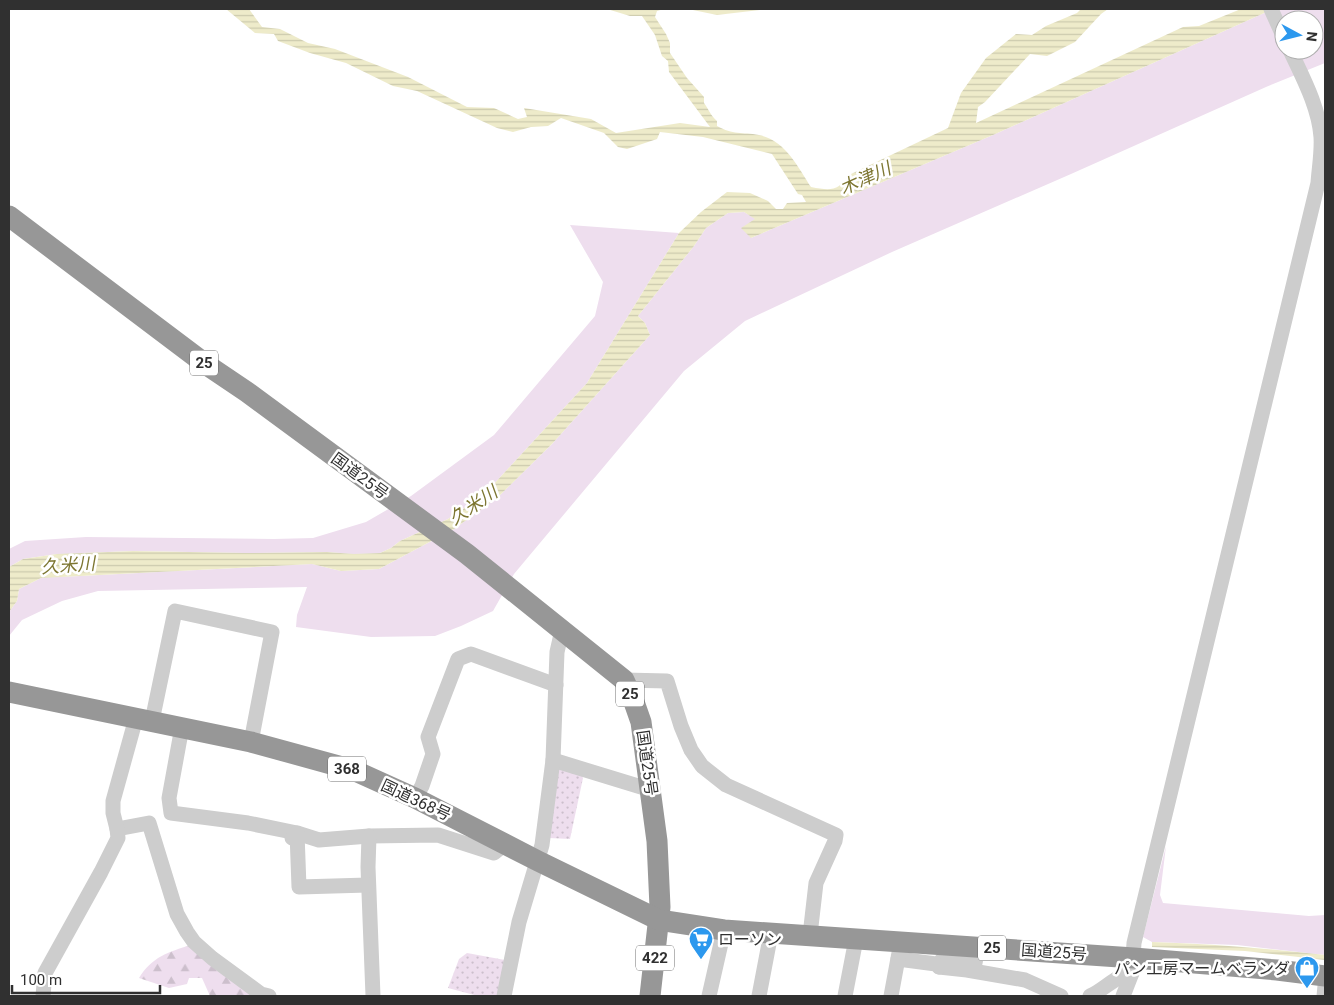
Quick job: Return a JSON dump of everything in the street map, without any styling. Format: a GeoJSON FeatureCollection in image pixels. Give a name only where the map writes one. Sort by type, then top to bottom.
{"type":"FeatureCollection","features":[{"type":"Feature","properties":{"kind":"highway","name":"国道25号"},"geometry":{"type":"LineString","coordinates":[[9,216],[204,363],[247,392],[456,546],[624,680],[641,722],[651,790],[660,888],[660,920],[724,930],[856,939],[900,951],[978,947],[1133,966],[1325,976]]}},
{"type":"Feature","properties":{"kind":"highway","name":"国道368号"},"geometry":{"type":"LineString","coordinates":[[9,692],[251,742],[352,770],[415,798],[538,861],[660,920]]}},
{"type":"Feature","properties":{"kind":"highway","name":"422"},"geometry":{"type":"LineString","coordinates":[[650,996],[660,920]]}},
{"type":"Feature","properties":{"kind":"street"},"geometry":{"type":"LineString","coordinates":[[1124,996],[1133,966],[1134,943],[1318,183],[1321,135],[1315,110],[1294,60]]}},
{"type":"Feature","properties":{"kind":"street"},"geometry":{"type":"LineString","coordinates":[[43,996],[45,973],[118,838],[113,813],[114,801],[144,720],[175,611],[272,632],[251,742]]}},
{"type":"Feature","properties":{"kind":"street"},"geometry":{"type":"LineString","coordinates":[[504,996],[519,922],[542,846],[553,760],[557,652],[562,630]]}},
{"type":"Feature","properties":{"kind":"street"},"geometry":{"type":"LineString","coordinates":[[415,798],[422,786],[433,754],[428,737],[458,659],[471,654],[556,685]]}},
{"type":"Feature","properties":{"kind":"street"},"geometry":{"type":"LineString","coordinates":[[624,680],[667,681],[681,726],[691,750],[702,766],[726,786],[836,835],[816,882],[810,935]]}},
{"type":"Feature","properties":{"kind":"street"},"geometry":{"type":"LineString","coordinates":[[182,727],[169,798],[171,813],[248,823],[294,836],[318,840],[369,836],[438,835],[494,853],[505,844]]}},
{"type":"Feature","properties":{"kind":"street"},"geometry":{"type":"LineString","coordinates":[[553,760],[651,790]]}},
{"type":"Feature","properties":{"kind":"street"},"geometry":{"type":"LineString","coordinates":[[117,829],[149,823],[177,914],[187,932],[194,942],[212,958],[261,994],[269,996]]}},
{"type":"Feature","properties":{"kind":"street"},"geometry":{"type":"LineString","coordinates":[[294,836],[299,887],[368,885]]}},
{"type":"Feature","properties":{"kind":"street"},"geometry":{"type":"LineString","coordinates":[[369,836],[368,885],[373,996]]}},
{"type":"Feature","properties":{"kind":"street"},"geometry":{"type":"LineString","coordinates":[[709,996],[724,930]]}},
{"type":"Feature","properties":{"kind":"street"},"geometry":{"type":"LineString","coordinates":[[759,996],[771,933]]}},
{"type":"Feature","properties":{"kind":"street"},"geometry":{"type":"LineString","coordinates":[[845,996],[856,939]]}},
{"type":"Feature","properties":{"kind":"street"},"geometry":{"type":"LineString","coordinates":[[939,967],[941,961],[975,963],[978,947]]}},
{"type":"Feature","properties":{"kind":"street"},"geometry":{"type":"LineString","coordinates":[[891,996],[900,951],[936,964],[939,967],[1025,980],[1061,996]]}},
{"type":"Feature","properties":{"kind":"street"},"geometry":{"type":"LineString","coordinates":[[1090,996],[1100,992],[1133,966]]}},
{"type":"Feature","properties":{"kind":"street"},"geometry":{"type":"LineString","coordinates":[[1324,996],[1325,986]]}},
{"type":"Feature","properties":{"kind":"green space"},"geometry":{"type":"Polygon","coordinates":[[[1273,9],[1325,9],[1325,63],[1266,87],[892,252],[745,321],[684,371],[514,574],[493,611],[435,636],[371,637],[296,627],[297,615],[307,587],[98,591],[62,601],[22,620],[9,636],[9,612],[17,601],[19,589],[41,578],[312,564],[341,571],[379,569],[454,529],[497,498],[552,444],[650,335],[645,323],[638,316],[694,246],[706,228],[728,213],[744,212],[756,219],[751,238],[993,135],[1273,9]]]}},
{"type":"Feature","properties":{"kind":"green space"},"geometry":{"type":"Polygon","coordinates":[[[570,225],[679,233],[587,383],[492,486],[494,489],[490,494],[488,492],[448,519],[400,541],[380,553],[133,551],[57,554],[23,559],[9,567],[9,549],[25,541],[86,537],[313,538],[366,522],[411,496],[494,435],[595,316],[603,282],[570,225]]]}},
{"type":"Feature","properties":{"kind":"green space"},"geometry":{"type":"Polygon","coordinates":[[[558,765],[580,772],[583,778],[570,839],[549,838],[558,765]]]}},
{"type":"Feature","properties":{"kind":"green space"},"geometry":{"type":"Polygon","coordinates":[[[1166,846],[1160,895],[1163,903],[1309,916],[1325,915],[1325,955],[1237,945],[1152,942],[1143,937],[1166,846]]]}},
{"type":"Feature","properties":{"kind":"green space"},"geometry":{"type":"Polygon","coordinates":[[[191,945],[256,996],[210,996],[202,978],[189,978],[187,984],[169,988],[139,978],[149,965],[161,956],[191,945]]]}},
{"type":"Feature","properties":{"kind":"green space"},"geometry":{"type":"Polygon","coordinates":[[[467,953],[505,960],[498,996],[478,996],[448,988],[459,959],[467,953]]]}},
{"type":"Feature","properties":{"kind":"water"},"geometry":{"type":"Polygon","coordinates":[[[226,9],[249,9],[262,27],[280,29],[308,43],[335,49],[408,77],[467,107],[494,108],[518,119],[527,117],[524,108],[591,119],[616,133],[680,123],[710,127],[669,72],[668,61],[662,56],[655,35],[642,16],[630,16],[607,9],[664,9],[657,11],[655,17],[670,43],[670,53],[687,78],[704,97],[704,103],[717,121],[717,126],[733,132],[759,135],[776,142],[790,155],[811,187],[829,189],[838,187],[851,174],[948,128],[961,93],[986,58],[1016,34],[1032,35],[1046,26],[1077,13],[1081,9],[1108,9],[1075,42],[1047,56],[1030,54],[978,107],[976,123],[1183,27],[1199,26],[1241,9],[1273,9],[993,135],[751,238],[741,228],[755,219],[744,212],[728,213],[706,228],[694,246],[638,316],[645,323],[650,335],[552,444],[497,498],[454,529],[379,569],[341,571],[312,564],[41,578],[19,589],[17,601],[9,612],[9,567],[23,559],[57,554],[133,551],[380,553],[400,541],[448,519],[488,492],[491,494],[494,490],[492,486],[587,383],[679,233],[701,212],[727,192],[750,193],[768,201],[776,209],[783,209],[787,203],[806,202],[802,195],[798,194],[772,154],[703,137],[660,132],[657,139],[627,149],[618,147],[604,133],[561,118],[548,126],[531,127],[513,132],[497,128],[417,91],[393,86],[346,63],[310,53],[278,41],[274,34],[255,33],[226,9]]]}},
{"type":"Feature","properties":{"kind":"water"},"geometry":{"type":"Polygon","coordinates":[[[688,9],[768,9],[717,15],[688,9]]]}},
{"type":"Feature","properties":{"kind":"water"},"geometry":{"type":"Polygon","coordinates":[[[1152,942],[1325,955],[1325,960],[1245,951],[1152,947],[1152,942]]]}},
{"type":"Feature","properties":{"kind":"place","name":"ローソン"},"geometry":{"type":"Point","coordinates":[701,960]}},
{"type":"Feature","properties":{"kind":"place","name":"パン工房マームベランダ"},"geometry":{"type":"Point","coordinates":[1307,989]}},
{"type":"Feature","properties":{"kind":"water label","name":"木津川"},"geometry":{"type":"Point","coordinates":[865,178]}},
{"type":"Feature","properties":{"kind":"water label","name":"久米川"},"geometry":{"type":"Point","coordinates":[473,505]}},
{"type":"Feature","properties":{"kind":"water label","name":"久米川"},"geometry":{"type":"Point","coordinates":[68,565]}}]}
